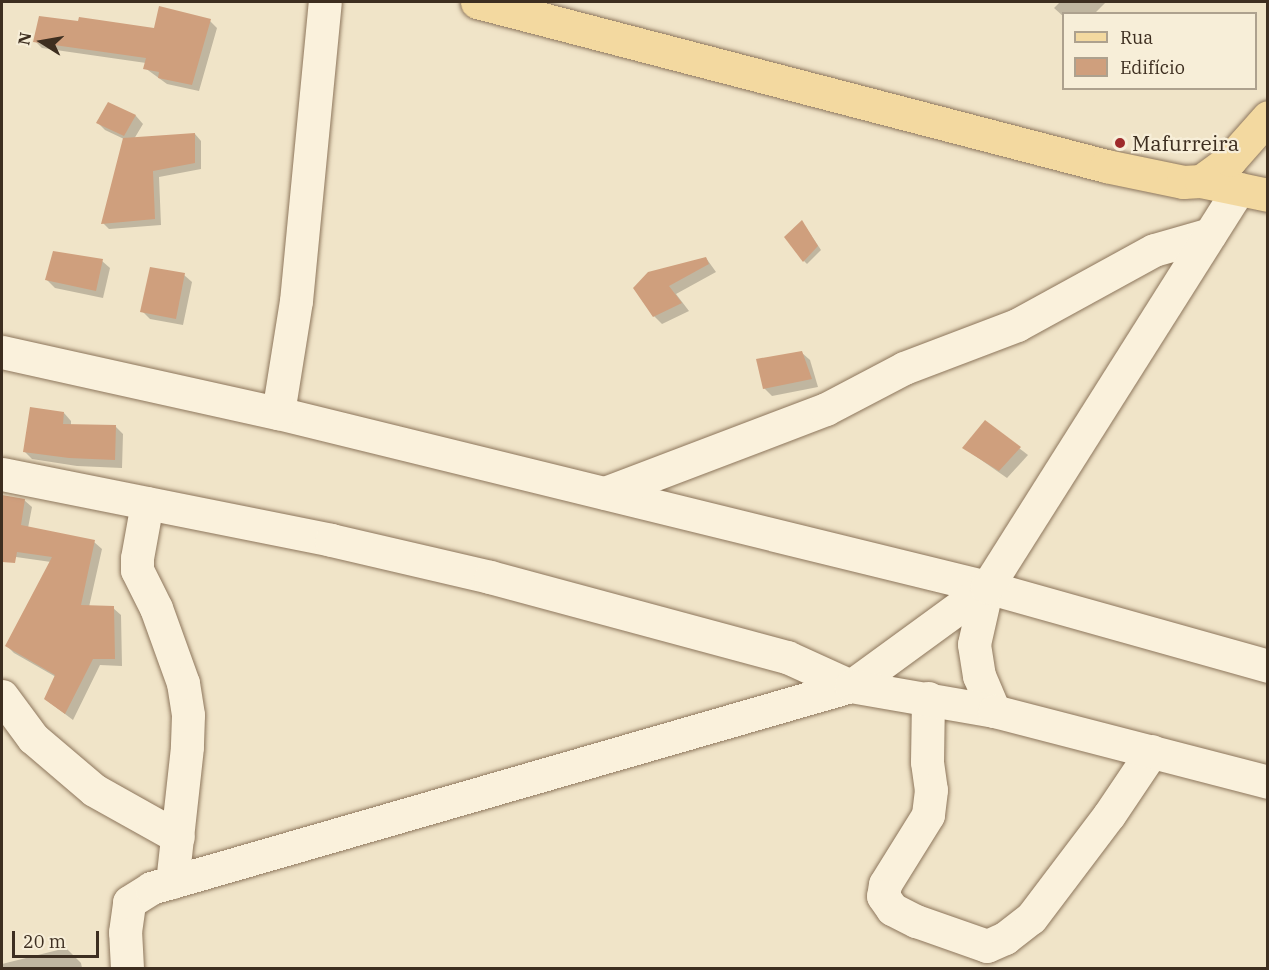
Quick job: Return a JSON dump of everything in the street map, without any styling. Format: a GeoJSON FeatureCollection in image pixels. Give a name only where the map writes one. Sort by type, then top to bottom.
{"type":"FeatureCollection","features":[{"type":"Feature","properties":{"kind":"main road"},"geometry":{"type":"LineString","coordinates":[[477,2],[1106,166],[1183,182],[1201,181],[1253,192]]}},
{"type":"Feature","properties":{"kind":"main road"},"geometry":{"type":"LineString","coordinates":[[1201,181],[1230,160],[1268,117]]}},
{"type":"Feature","properties":{"kind":"street"},"geometry":{"type":"LineString","coordinates":[[278,413],[296,301],[325,2]]}},
{"type":"Feature","properties":{"kind":"street"},"geometry":{"type":"LineString","coordinates":[[994,711],[979,675],[974,644],[987,587],[1210,234],[1253,192]]}},
{"type":"Feature","properties":{"kind":"street"},"geometry":{"type":"LineString","coordinates":[[605,493],[826,409],[904,368],[1017,325],[1154,250],[1210,234]]}},
{"type":"Feature","properties":{"kind":"street"},"geometry":{"type":"LineString","coordinates":[[4,343],[278,413],[987,587],[1268,666]]}},
{"type":"Feature","properties":{"kind":"street"},"geometry":{"type":"LineString","coordinates":[[2,474],[331,540],[490,576],[787,657],[851,686],[994,711],[1268,782]]}},
{"type":"Feature","properties":{"kind":"street"},"geometry":{"type":"LineString","coordinates":[[147,503],[137,570],[156,608],[183,682],[188,716],[172,882]]}},
{"type":"Feature","properties":{"kind":"street"},"geometry":{"type":"LineString","coordinates":[[127,969],[125,932],[129,902],[151,888],[851,686],[987,587]]}},
{"type":"Feature","properties":{"kind":"street"},"geometry":{"type":"LineString","coordinates":[[2,696],[33,738],[93,790],[178,837]]}},
{"type":"Feature","properties":{"kind":"street"},"geometry":{"type":"LineString","coordinates":[[928,698],[927,762],[931,790],[928,815],[885,884],[883,896],[892,909],[915,921],[987,946],[1005,938],[1032,918],[1110,815],[1152,751]]}},
{"type":"Feature","properties":{"kind":"building"},"geometry":{"type":"Polygon","coordinates":[[[159,6],[211,19],[192,85],[158,78],[159,72],[143,69],[146,58],[33,42],[39,16],[78,21],[79,17],[154,28],[159,6]]]}},
{"type":"Feature","properties":{"kind":"building"},"geometry":{"type":"Polygon","coordinates":[[[108,102],[136,115],[124,136],[96,123],[108,102]]]}},
{"type":"Feature","properties":{"kind":"building"},"geometry":{"type":"Polygon","coordinates":[[[195,133],[195,163],[153,171],[155,219],[101,224],[123,138],[195,133]]]}},
{"type":"Feature","properties":{"kind":"building"},"geometry":{"type":"Polygon","coordinates":[[[802,220],[818,246],[803,262],[784,237],[802,220]]]}},
{"type":"Feature","properties":{"kind":"building"},"geometry":{"type":"Polygon","coordinates":[[[53,251],[103,259],[96,291],[45,280],[53,251]]]}},
{"type":"Feature","properties":{"kind":"building"},"geometry":{"type":"Polygon","coordinates":[[[706,257],[709,264],[669,286],[682,303],[653,317],[633,288],[648,272],[706,257]]]}},
{"type":"Feature","properties":{"kind":"building"},"geometry":{"type":"Polygon","coordinates":[[[150,267],[185,273],[176,319],[140,312],[150,267]]]}},
{"type":"Feature","properties":{"kind":"building"},"geometry":{"type":"Polygon","coordinates":[[[802,351],[812,379],[763,389],[756,359],[802,351]]]}},
{"type":"Feature","properties":{"kind":"building"},"geometry":{"type":"Polygon","coordinates":[[[30,407],[64,412],[63,424],[116,425],[115,460],[69,458],[23,452],[30,407]]]}},
{"type":"Feature","properties":{"kind":"building"},"geometry":{"type":"Polygon","coordinates":[[[985,420],[1021,447],[999,471],[962,448],[985,420]]]}},
{"type":"Feature","properties":{"kind":"building"},"geometry":{"type":"Polygon","coordinates":[[[2,495],[25,499],[21,525],[95,540],[81,605],[114,606],[115,659],[93,659],[65,714],[44,699],[55,675],[5,646],[52,557],[17,552],[15,563],[2,562],[2,495]]]}},
{"type":"Feature","properties":{"kind":"place","name":"Mafurreira"},"geometry":{"type":"Point","coordinates":[1120,143]}}]}
